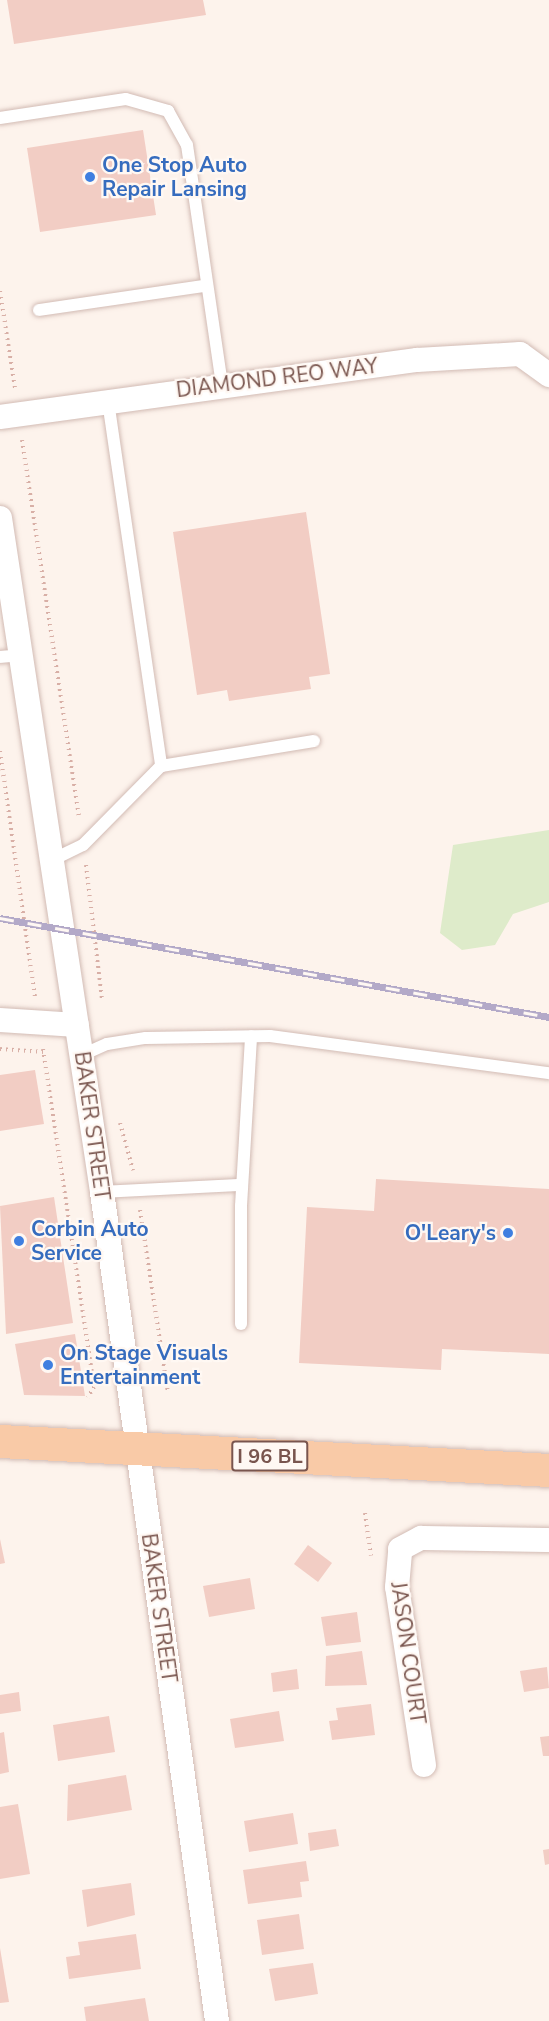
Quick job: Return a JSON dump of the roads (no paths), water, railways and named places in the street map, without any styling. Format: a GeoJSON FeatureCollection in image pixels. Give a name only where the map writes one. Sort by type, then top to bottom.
{"type":"FeatureCollection","features":[{"type":"Feature","properties":{"kind":"main road","name":"I 96 BL"},"geometry":{"type":"LineString","coordinates":[[0,1441],[549,1470]]}},
{"type":"Feature","properties":{"kind":"street","name":"DIAMOND REO WAY"},"geometry":{"type":"LineString","coordinates":[[0,417],[417,360],[520,354],[549,375]]}},
{"type":"Feature","properties":{"kind":"street","name":"BAKER STREET"},"geometry":{"type":"LineString","coordinates":[[0,518],[10,656],[52,860],[82,1055],[217,2021]]}},
{"type":"Feature","properties":{"kind":"street"},"geometry":{"type":"LineString","coordinates":[[0,1020],[77,1025]]}},
{"type":"Feature","properties":{"kind":"street","name":"JASON COURT"},"geometry":{"type":"LineString","coordinates":[[424,1765],[398,1587],[400,1549],[421,1538],[549,1540]]}},
{"type":"Feature","properties":{"kind":"lane"},"geometry":{"type":"LineString","coordinates":[[0,118],[126,99],[168,111],[187,145],[204,286],[222,385]]}},
{"type":"Feature","properties":{"kind":"lane"},"geometry":{"type":"LineString","coordinates":[[39,310],[204,286]]}},
{"type":"Feature","properties":{"kind":"lane"},"geometry":{"type":"LineString","coordinates":[[108,401],[161,766]]}},
{"type":"Feature","properties":{"kind":"lane"},"geometry":{"type":"LineString","coordinates":[[52,860],[83,845],[161,766],[315,741]]}},
{"type":"Feature","properties":{"kind":"lane"},"geometry":{"type":"LineString","coordinates":[[82,1055],[107,1044],[146,1038],[251,1036],[549,1073]]}},
{"type":"Feature","properties":{"kind":"lane"},"geometry":{"type":"LineString","coordinates":[[241,1324],[242,1185],[251,1036]]}},
{"type":"Feature","properties":{"kind":"lane"},"geometry":{"type":"LineString","coordinates":[[102,1192],[242,1185]]}},
{"type":"Feature","properties":{"kind":"railway"},"geometry":{"type":"LineString","coordinates":[[0,918],[549,1017]]}},
{"type":"Feature","properties":{"kind":"place","name":"One Stop Auto Repair Lansing"},"geometry":{"type":"Point","coordinates":[90,177]}},
{"type":"Feature","properties":{"kind":"place","name":"O'Leary's"},"geometry":{"type":"Point","coordinates":[508,1233]}},
{"type":"Feature","properties":{"kind":"place","name":"Corbin Auto Service"},"geometry":{"type":"Point","coordinates":[19,1241]}},
{"type":"Feature","properties":{"kind":"place","name":"On Stage Visuals Entertainment"},"geometry":{"type":"Point","coordinates":[48,1365]}}]}
